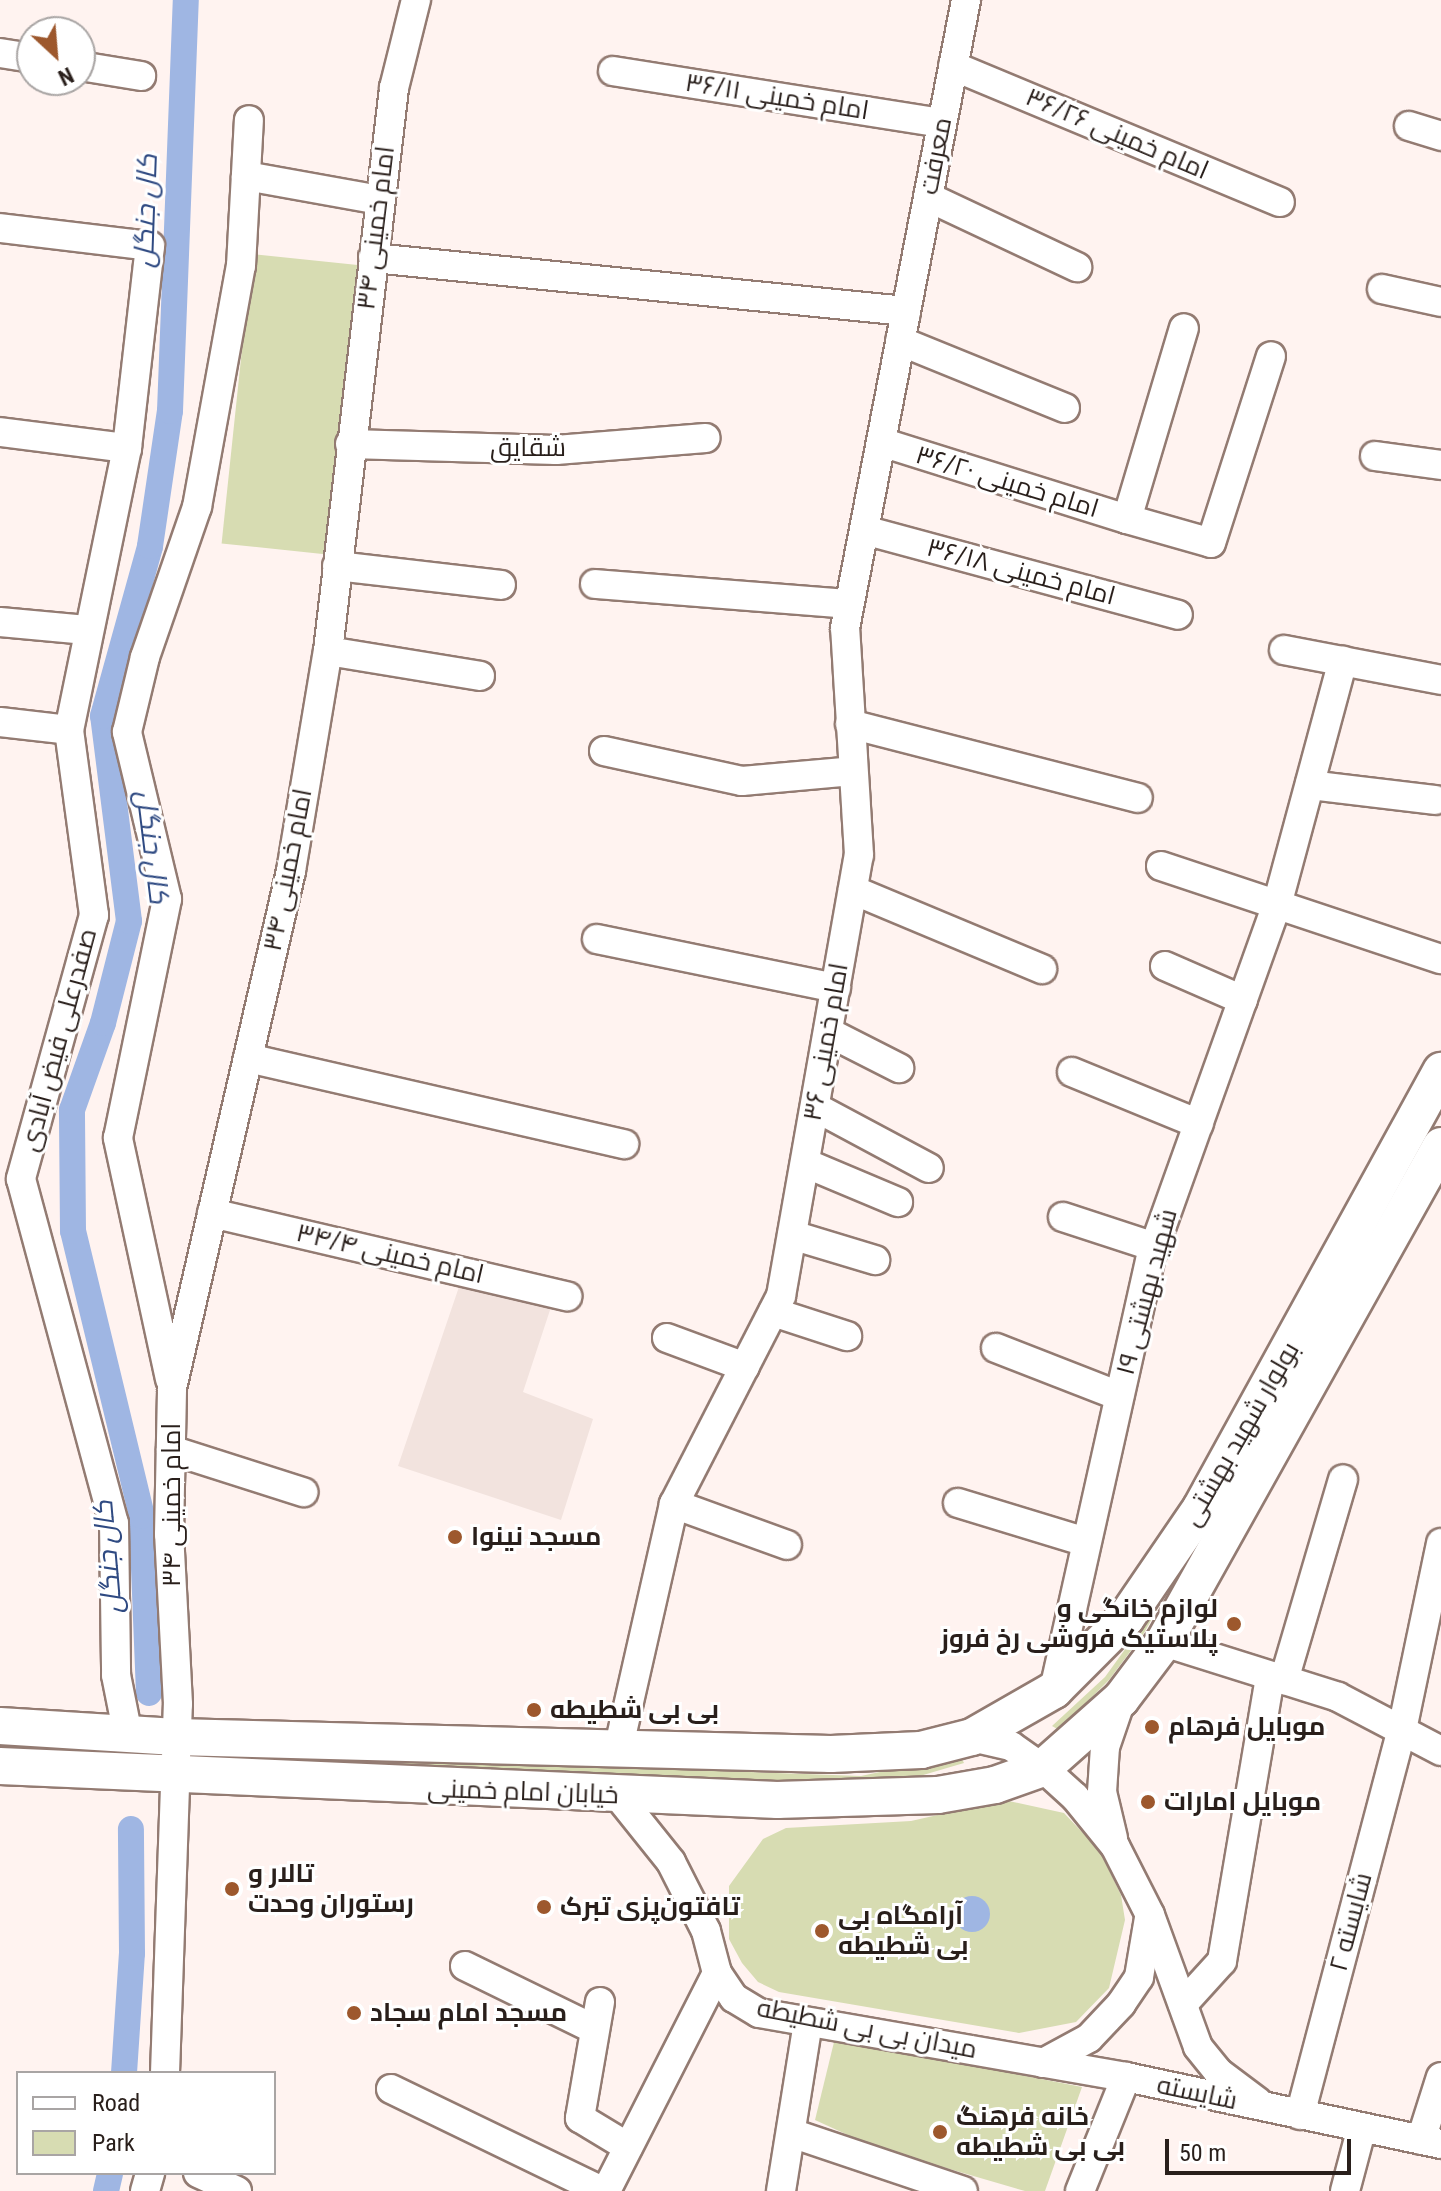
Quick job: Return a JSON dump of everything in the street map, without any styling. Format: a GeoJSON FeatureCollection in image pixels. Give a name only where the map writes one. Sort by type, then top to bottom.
{"type":"FeatureCollection","features":[{"type":"Feature","properties":{"kind":"main road","name":"بولوار شهید بهشتی"},"geometry":{"type":"LineString","coordinates":[[972,1737],[1054,1690],[1126,1618],[1201,1508],[1440,1077]]}},
{"type":"Feature","properties":{"kind":"main road","name":"بولوار شهید بهشتی"},"geometry":{"type":"LineString","coordinates":[[1043,1768],[1121,1699],[1164,1642],[1441,1146]]}},
{"type":"Feature","properties":{"kind":"main road","name":"خیابان امام خمینی"},"geometry":{"type":"LineString","coordinates":[[0,1726],[127,1730],[176,1737],[619,1746],[831,1754],[921,1750],[972,1737]]}},
{"type":"Feature","properties":{"kind":"main road","name":"خیابان امام خمینی"},"geometry":{"type":"LineString","coordinates":[[0,1766],[619,1797],[777,1800],[938,1795],[995,1785],[1043,1768]]}},
{"type":"Feature","properties":{"kind":"street","name":"معرفت"},"geometry":{"type":"LineString","coordinates":[[906,311],[966,0]]}},
{"type":"Feature","properties":{"kind":"street","name":"امام خمینی ۳۴"},"geometry":{"type":"LineString","coordinates":[[165,2071],[176,1737],[172,1388],[291,871],[328,651],[394,88],[410,1]]}},
{"type":"Feature","properties":{"kind":"street","name":"امام خمینی ۳۶/۲۶"},"geometry":{"type":"LineString","coordinates":[[953,66],[1280,202]]}},
{"type":"Feature","properties":{"kind":"street"},"geometry":{"type":"LineString","coordinates":[[96,69],[141,76]]}},
{"type":"Feature","properties":{"kind":"street","name":"امام خمینی ۳۶/۱۱"},"geometry":{"type":"LineString","coordinates":[[613,71],[942,123]]}},
{"type":"Feature","properties":{"kind":"street"},"geometry":{"type":"LineString","coordinates":[[172,1388],[118,1138],[167,899],[127,732],[145,657],[197,507],[241,266],[249,120]]}},
{"type":"Feature","properties":{"kind":"street"},"geometry":{"type":"LineString","coordinates":[[1409,126],[1441,136]]}},
{"type":"Feature","properties":{"kind":"street"},"geometry":{"type":"LineString","coordinates":[[246,176],[380,200]]}},
{"type":"Feature","properties":{"kind":"street"},"geometry":{"type":"LineString","coordinates":[[928,197],[1077,267]]}},
{"type":"Feature","properties":{"kind":"street","name":"صفدرعلی فیض آبادی"},"geometry":{"type":"LineString","coordinates":[[0,228],[150,246],[127,448],[87,630],[69,730],[94,915],[10,1179],[114,1523],[119,1686],[127,1730]]}},
{"type":"Feature","properties":{"kind":"street"},"geometry":{"type":"LineString","coordinates":[[373,258],[906,311]]}},
{"type":"Feature","properties":{"kind":"street"},"geometry":{"type":"LineString","coordinates":[[1382,289],[1441,302]]}},
{"type":"Feature","properties":{"kind":"street","name":"امام خمینی ۳۶"},"geometry":{"type":"LineString","coordinates":[[619,1746],[674,1504],[781,1296],[859,855],[845,628],[906,311]]}},
{"type":"Feature","properties":{"kind":"street","name":"امام خمینی ۳۶/۲۰"},"geometry":{"type":"LineString","coordinates":[[881,442],[1127,519],[1184,328]]}},
{"type":"Feature","properties":{"kind":"street"},"geometry":{"type":"LineString","coordinates":[[900,341],[1065,408]]}},
{"type":"Feature","properties":{"kind":"street"},"geometry":{"type":"LineString","coordinates":[[1127,519],[1211,543],[1271,356]]}},
{"type":"Feature","properties":{"kind":"street"},"geometry":{"type":"LineString","coordinates":[[0,432],[127,448]]}},
{"type":"Feature","properties":{"kind":"street","name":"شقایق"},"geometry":{"type":"LineString","coordinates":[[350,444],[556,450],[706,438]]}},
{"type":"Feature","properties":{"kind":"street"},"geometry":{"type":"LineString","coordinates":[[1375,456],[1441,465]]}},
{"type":"Feature","properties":{"kind":"street","name":"امام خمینی ۳۶/۱۸"},"geometry":{"type":"LineString","coordinates":[[864,530],[1178,615]]}},
{"type":"Feature","properties":{"kind":"street"},"geometry":{"type":"LineString","coordinates":[[337,566],[501,585]]}},
{"type":"Feature","properties":{"kind":"street"},"geometry":{"type":"LineString","coordinates":[[595,584],[849,604]]}},
{"type":"Feature","properties":{"kind":"street"},"geometry":{"type":"LineString","coordinates":[[0,622],[87,630]]}},
{"type":"Feature","properties":{"kind":"street"},"geometry":{"type":"LineString","coordinates":[[1284,650],[1441,680]]}},
{"type":"Feature","properties":{"kind":"street"},"geometry":{"type":"LineString","coordinates":[[328,651],[480,676]]}},
{"type":"Feature","properties":{"kind":"street","name":"شهید بهشتی ۱۹"},"geometry":{"type":"LineString","coordinates":[[1054,1690],[1155,1247],[1277,905],[1343,661]]}},
{"type":"Feature","properties":{"kind":"street"},"geometry":{"type":"LineString","coordinates":[[0,722],[69,730]]}},
{"type":"Feature","properties":{"kind":"street"},"geometry":{"type":"LineString","coordinates":[[850,724],[1138,798]]}},
{"type":"Feature","properties":{"kind":"street"},"geometry":{"type":"LineString","coordinates":[[604,751],[742,781],[853,771]]}},
{"type":"Feature","properties":{"kind":"street"},"geometry":{"type":"LineString","coordinates":[[1310,785],[1435,800]]}},
{"type":"Feature","properties":{"kind":"street"},"geometry":{"type":"LineString","coordinates":[[1161,866],[1441,959]]}},
{"type":"Feature","properties":{"kind":"street"},"geometry":{"type":"LineString","coordinates":[[853,890],[1042,969]]}},
{"type":"Feature","properties":{"kind":"street"},"geometry":{"type":"LineString","coordinates":[[597,939],[836,988]]}},
{"type":"Feature","properties":{"kind":"street"},"geometry":{"type":"LineString","coordinates":[[1165,966],[1243,1000]]}},
{"type":"Feature","properties":{"kind":"street"},"geometry":{"type":"LineString","coordinates":[[828,1032],[899,1068]]}},
{"type":"Feature","properties":{"kind":"street"},"geometry":{"type":"LineString","coordinates":[[248,1058],[624,1144]]}},
{"type":"Feature","properties":{"kind":"street"},"geometry":{"type":"LineString","coordinates":[[1072,1072],[1199,1124]]}},
{"type":"Feature","properties":{"kind":"street"},"geometry":{"type":"LineString","coordinates":[[815,1107],[929,1168]]}},
{"type":"Feature","properties":{"kind":"street"},"geometry":{"type":"LineString","coordinates":[[805,1163],[898,1202]]}},
{"type":"Feature","properties":{"kind":"street","name":"امام خمینی ۳۴/۴"},"geometry":{"type":"LineString","coordinates":[[212,1213],[567,1296]]}},
{"type":"Feature","properties":{"kind":"street"},"geometry":{"type":"LineString","coordinates":[[1063,1217],[1155,1247]]}},
{"type":"Feature","properties":{"kind":"street"},"geometry":{"type":"LineString","coordinates":[[792,1235],[875,1260]]}},
{"type":"Feature","properties":{"kind":"street"},"geometry":{"type":"LineString","coordinates":[[773,1312],[847,1336]]}},
{"type":"Feature","properties":{"kind":"street"},"geometry":{"type":"LineString","coordinates":[[667,1338],[745,1367]]}},
{"type":"Feature","properties":{"kind":"street"},"geometry":{"type":"LineString","coordinates":[[996,1348],[1119,1396]]}},
{"type":"Feature","properties":{"kind":"street"},"geometry":{"type":"LineString","coordinates":[[171,1450],[303,1492]]}},
{"type":"Feature","properties":{"kind":"street"},"geometry":{"type":"LineString","coordinates":[[1183,2004],[1222,1961],[1277,1678],[1343,1479]]}},
{"type":"Feature","properties":{"kind":"street"},"geometry":{"type":"LineString","coordinates":[[958,1503],[1086,1542]]}},
{"type":"Feature","properties":{"kind":"street"},"geometry":{"type":"LineString","coordinates":[[674,1504],[787,1545]]}},
{"type":"Feature","properties":{"kind":"street","name":"۲ شایسته"},"geometry":{"type":"LineString","coordinates":[[1300,2115],[1402,1730],[1441,1543]]}},
{"type":"Feature","properties":{"kind":"street"},"geometry":{"type":"LineString","coordinates":[[1164,1642],[1338,1697],[1441,1751]]}},
{"type":"Feature","properties":{"kind":"street"},"geometry":{"type":"LineString","coordinates":[[1115,1846],[1102,1792],[1105,1747],[1121,1699]]}},
{"type":"Feature","properties":{"kind":"street"},"geometry":{"type":"LineString","coordinates":[[972,1737],[1011,1746],[1043,1768],[1075,1797],[1115,1846],[1150,1915],[1139,1977],[1121,2004],[1089,2038],[1043,2063]]}},
{"type":"Feature","properties":{"kind":"street","name":"میدان بی بی شطیطه"},"geometry":{"type":"LineString","coordinates":[[619,1797],[671,1862],[706,1931],[717,1973],[734,1998],[759,2013],[1043,2063]]}},
{"type":"Feature","properties":{"kind":"street","name":"شایسته"},"geometry":{"type":"LineString","coordinates":[[1150,1915],[1198,2047],[1218,2072],[1265,2107]]}},
{"type":"Feature","properties":{"kind":"street"},"geometry":{"type":"LineString","coordinates":[[465,1966],[596,2015],[580,2118],[628,2147]]}},
{"type":"Feature","properties":{"kind":"street"},"geometry":{"type":"LineString","coordinates":[[391,2089],[604,2191],[717,1973]]}},
{"type":"Feature","properties":{"kind":"street"},"geometry":{"type":"LineString","coordinates":[[781,2191],[794,2134],[808,2023]]}},
{"type":"Feature","properties":{"kind":"street","name":"شایسته"},"geometry":{"type":"LineString","coordinates":[[1043,2063],[1126,2077],[1265,2107]]}},
{"type":"Feature","properties":{"kind":"street"},"geometry":{"type":"LineString","coordinates":[[1080,2191],[1126,2077]]}},
{"type":"Feature","properties":{"kind":"street"},"geometry":{"type":"LineString","coordinates":[[1265,2107],[1431,2142],[1441,2077]]}},
{"type":"Feature","properties":{"kind":"street"},"geometry":{"type":"LineString","coordinates":[[1345,2191],[1362,2127]]}},
{"type":"Feature","properties":{"kind":"street"},"geometry":{"type":"LineString","coordinates":[[794,2134],[963,2191]]}},
{"type":"Feature","properties":{"kind":"street"},"geometry":{"type":"LineString","coordinates":[[202,2175],[237,2191]]}},
{"type":"Feature","properties":{"kind":"shaded area"},"geometry":{"type":"Polygon","coordinates":[[[462,1278],[552,1304],[523,1392],[593,1419],[561,1520],[398,1466],[462,1278]]]}},
{"type":"Feature","properties":{"kind":"green space"},"geometry":{"type":"Polygon","coordinates":[[[252,254],[362,266],[332,555],[222,543],[252,254]]]}},
{"type":"Feature","properties":{"kind":"green space"},"geometry":{"type":"Polygon","coordinates":[[[1413,1153],[1144,1633],[1109,1680],[1059,1730],[1052,1726],[1105,1677],[1139,1630],[1413,1153]]]}},
{"type":"Feature","properties":{"kind":"green space"},"geometry":{"type":"Polygon","coordinates":[[[960,1755],[964,1763],[913,1778],[781,1783],[289,1761],[289,1756],[861,1776],[960,1755]]]}},
{"type":"Feature","properties":{"kind":"green space"},"geometry":{"type":"Polygon","coordinates":[[[1004,1800],[1064,1813],[1100,1851],[1121,1895],[1125,1920],[1109,1988],[1076,2022],[1019,2033],[779,1992],[758,1982],[742,1963],[729,1939],[729,1886],[763,1839],[786,1828],[911,1821],[1004,1800]]]}},
{"type":"Feature","properties":{"kind":"green space"},"geometry":{"type":"Polygon","coordinates":[[[835,2038],[1082,2087],[1045,2191],[1025,2191],[874,2147],[815,2120],[835,2038]]]}},
{"type":"Feature","properties":{"kind":"water"},"geometry":{"type":"Polygon","coordinates":[[[972,1896],[984,1902],[990,1914],[984,1926],[972,1932],[960,1926],[954,1914],[960,1902],[972,1896]]]}},
{"type":"Feature","properties":{"kind":"waterway","name":"کال جنگل"},"geometry":{"type":"LineString","coordinates":[[149,1693],[142,1516],[73,1231],[72,1110],[103,1023],[129,921],[103,716],[150,546],[170,411],[186,0]]}},
{"type":"Feature","properties":{"kind":"waterway","name":"کال جنگل"},"geometry":{"type":"LineString","coordinates":[[124,2071],[132,1953],[131,1829]]}},
{"type":"Feature","properties":{"kind":"waterway","name":"کال جنگل"},"geometry":{"type":"LineString","coordinates":[[106,2191],[110,2175]]}},
{"type":"Feature","properties":{"kind":"place","name":"مسجد نینوا"},"geometry":{"type":"Point","coordinates":[455,1537]}},
{"type":"Feature","properties":{"kind":"place","name":"لوازم خانگی و پلاستیک فروشی رخ فروز"},"geometry":{"type":"Point","coordinates":[1234,1624]}},
{"type":"Feature","properties":{"kind":"place","name":"بی بی شطیطه"},"geometry":{"type":"Point","coordinates":[534,1710]}},
{"type":"Feature","properties":{"kind":"place","name":"موبایل فرهام"},"geometry":{"type":"Point","coordinates":[1152,1727]}},
{"type":"Feature","properties":{"kind":"place","name":"موبایل امارات"},"geometry":{"type":"Point","coordinates":[1148,1802]}},
{"type":"Feature","properties":{"kind":"place","name":"تالار و رستوران وحدت"},"geometry":{"type":"Point","coordinates":[232,1889]}},
{"type":"Feature","properties":{"kind":"place","name":"تافتون‌پزی تبرک"},"geometry":{"type":"Point","coordinates":[544,1907]}},
{"type":"Feature","properties":{"kind":"place","name":"آرامگاه بی بی شطیطه"},"geometry":{"type":"Point","coordinates":[822,1931]}},
{"type":"Feature","properties":{"kind":"place","name":"مسجد امام سجاد"},"geometry":{"type":"Point","coordinates":[354,2013]}},
{"type":"Feature","properties":{"kind":"place","name":"خانه فرهنگ بی بی شطیطه"},"geometry":{"type":"Point","coordinates":[940,2132]}}]}
